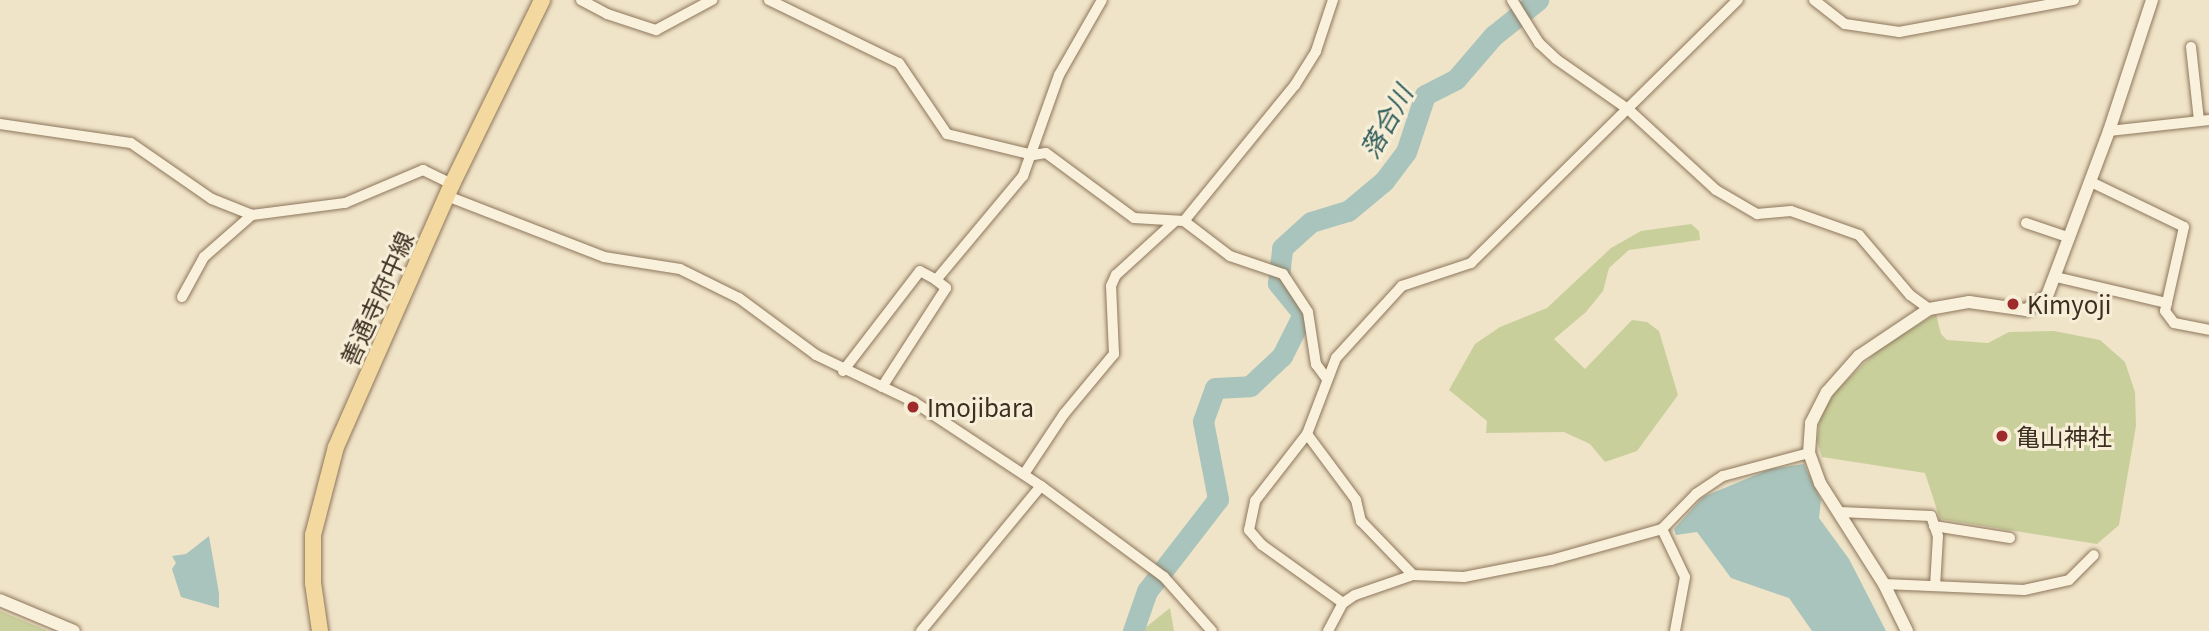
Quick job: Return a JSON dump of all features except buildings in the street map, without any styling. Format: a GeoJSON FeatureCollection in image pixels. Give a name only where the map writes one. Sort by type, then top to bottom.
{"type":"FeatureCollection","features":[{"type":"Feature","properties":{"kind":"main road","name":"善通寺府中線"},"geometry":{"type":"LineString","coordinates":[[320,631],[311,559],[332,459],[450,190],[542,0]]}},
{"type":"Feature","properties":{"kind":"street"},"geometry":{"type":"LineString","coordinates":[[581,0],[656,30],[712,0]]}},
{"type":"Feature","properties":{"kind":"street"},"geometry":{"type":"LineString","coordinates":[[769,0],[899,63],[947,134],[1033,155],[1046,153],[1134,218],[1179,222],[1230,256],[1279,272],[1308,312],[1316,364],[1327,379]]}},
{"type":"Feature","properties":{"kind":"street"},"geometry":{"type":"LineString","coordinates":[[936,280],[1023,176],[1033,155],[1059,75],[1102,0]]}},
{"type":"Feature","properties":{"kind":"street"},"geometry":{"type":"LineString","coordinates":[[1024,474],[1064,414],[1114,354],[1111,286],[1116,275],[1179,222],[1295,85],[1315,51],[1333,0]]}},
{"type":"Feature","properties":{"kind":"street"},"geometry":{"type":"LineString","coordinates":[[1512,0],[1556,60],[1629,110],[1674,147],[1685,164],[1745,210],[1757,214],[1791,211],[1859,235],[1910,295],[1929,309]]}},
{"type":"Feature","properties":{"kind":"street"},"geometry":{"type":"LineString","coordinates":[[1343,603],[1262,545],[1249,530],[1255,501],[1307,434],[1336,358],[1386,299],[1402,286],[1471,263],[1738,0]]}},
{"type":"Feature","properties":{"kind":"street"},"geometry":{"type":"LineString","coordinates":[[1814,0],[1845,24],[1899,32],[2074,0]]}},
{"type":"Feature","properties":{"kind":"street"},"geometry":{"type":"LineString","coordinates":[[1907,631],[1884,584],[1820,483],[1809,453],[1811,423],[1827,392],[1874,343],[1929,309],[1969,302],[2026,310],[2041,303],[2056,277],[2091,182],[2152,0]]}},
{"type":"Feature","properties":{"kind":"street"},"geometry":{"type":"LineString","coordinates":[[2109,131],[2204,121],[2191,47]]}},
{"type":"Feature","properties":{"kind":"street"},"geometry":{"type":"LineString","coordinates":[[0,124],[131,143],[212,199],[252,215],[310,211],[345,202],[423,170],[450,190],[604,257],[680,269],[739,298],[843,371],[882,387],[955,427],[1148,563],[1212,631]]}},
{"type":"Feature","properties":{"kind":"street"},"geometry":{"type":"LineString","coordinates":[[2091,182],[2185,227],[2167,303],[2169,321],[2209,330]]}},
{"type":"Feature","properties":{"kind":"street"},"geometry":{"type":"LineString","coordinates":[[182,297],[204,257],[252,215]]}},
{"type":"Feature","properties":{"kind":"street"},"geometry":{"type":"LineString","coordinates":[[2026,223],[2070,238]]}},
{"type":"Feature","properties":{"kind":"street"},"geometry":{"type":"LineString","coordinates":[[843,371],[920,271],[946,288],[882,387]]}},
{"type":"Feature","properties":{"kind":"street"},"geometry":{"type":"LineString","coordinates":[[2056,277],[2167,303]]}},
{"type":"Feature","properties":{"kind":"street"},"geometry":{"type":"LineString","coordinates":[[1307,434],[1356,500],[1361,521],[1413,575]]}},
{"type":"Feature","properties":{"kind":"street"},"geometry":{"type":"LineString","coordinates":[[1328,631],[1343,603],[1413,575],[1464,577],[1551,560],[1662,529],[1696,494],[1723,476],[1809,453]]}},
{"type":"Feature","properties":{"kind":"street"},"geometry":{"type":"LineString","coordinates":[[920,631],[1041,486]]}},
{"type":"Feature","properties":{"kind":"street"},"geometry":{"type":"LineString","coordinates":[[1840,512],[1931,516],[1934,526],[1935,586]]}},
{"type":"Feature","properties":{"kind":"street"},"geometry":{"type":"LineString","coordinates":[[1934,526],[2010,538]]}},
{"type":"Feature","properties":{"kind":"street"},"geometry":{"type":"LineString","coordinates":[[1662,529],[1685,577],[1675,631]]}},
{"type":"Feature","properties":{"kind":"street"},"geometry":{"type":"LineString","coordinates":[[1884,584],[2024,590],[2069,580],[2094,555]]}},
{"type":"Feature","properties":{"kind":"street"},"geometry":{"type":"LineString","coordinates":[[0,600],[74,631]]}},
{"type":"Feature","properties":{"kind":"green space"},"geometry":{"type":"Polygon","coordinates":[[[1691,224],[1699,231],[1700,240],[1629,250],[1609,268],[1603,291],[1586,312],[1554,339],[1585,369],[1632,320],[1647,322],[1659,331],[1678,395],[1637,451],[1605,462],[1590,444],[1564,432],[1486,433],[1487,421],[1449,390],[1475,344],[1500,327],[1547,308],[1611,248],[1641,231],[1691,224]]]}},
{"type":"Feature","properties":{"kind":"green space"},"geometry":{"type":"Polygon","coordinates":[[[1936,314],[1941,334],[1947,340],[1988,343],[2009,332],[2054,331],[2100,340],[2125,362],[2135,392],[2136,426],[2119,525],[2097,544],[1940,519],[1925,473],[1822,457],[1817,441],[1821,413],[1836,391],[1880,348],[1936,314]]]}},
{"type":"Feature","properties":{"kind":"green space"},"geometry":{"type":"Polygon","coordinates":[[[1170,608],[1174,631],[1141,631],[1170,608]]]}},
{"type":"Feature","properties":{"kind":"green space"},"geometry":{"type":"Polygon","coordinates":[[[0,611],[34,625],[48,631],[0,631],[0,611]]]}},
{"type":"Feature","properties":{"kind":"water"},"geometry":{"type":"Polygon","coordinates":[[[1804,464],[1821,500],[1819,518],[1849,559],[1886,631],[1812,631],[1789,598],[1731,578],[1697,532],[1676,535],[1674,529],[1703,497],[1770,469],[1804,464]]]}},
{"type":"Feature","properties":{"kind":"water"},"geometry":{"type":"Polygon","coordinates":[[[209,536],[219,608],[181,597],[172,569],[176,563],[172,556],[186,554],[209,536]]]}},
{"type":"Feature","properties":{"kind":"waterway","name":"落合川"},"geometry":{"type":"LineString","coordinates":[[1133,631],[1147,591],[1218,499],[1203,421],[1215,388],[1250,386],[1282,356],[1303,314],[1278,283],[1282,248],[1311,222],[1348,211],[1384,181],[1406,152],[1425,95],[1456,79],[1493,36],[1538,0]]}},
{"type":"Feature","properties":{"kind":"place","name":"Kimyoji"},"geometry":{"type":"Point","coordinates":[2013,304]}},
{"type":"Feature","properties":{"kind":"place","name":"Imojibara"},"geometry":{"type":"Point","coordinates":[913,407]}},
{"type":"Feature","properties":{"kind":"place","name":"亀山神社"},"geometry":{"type":"Point","coordinates":[2002,436]}}]}
